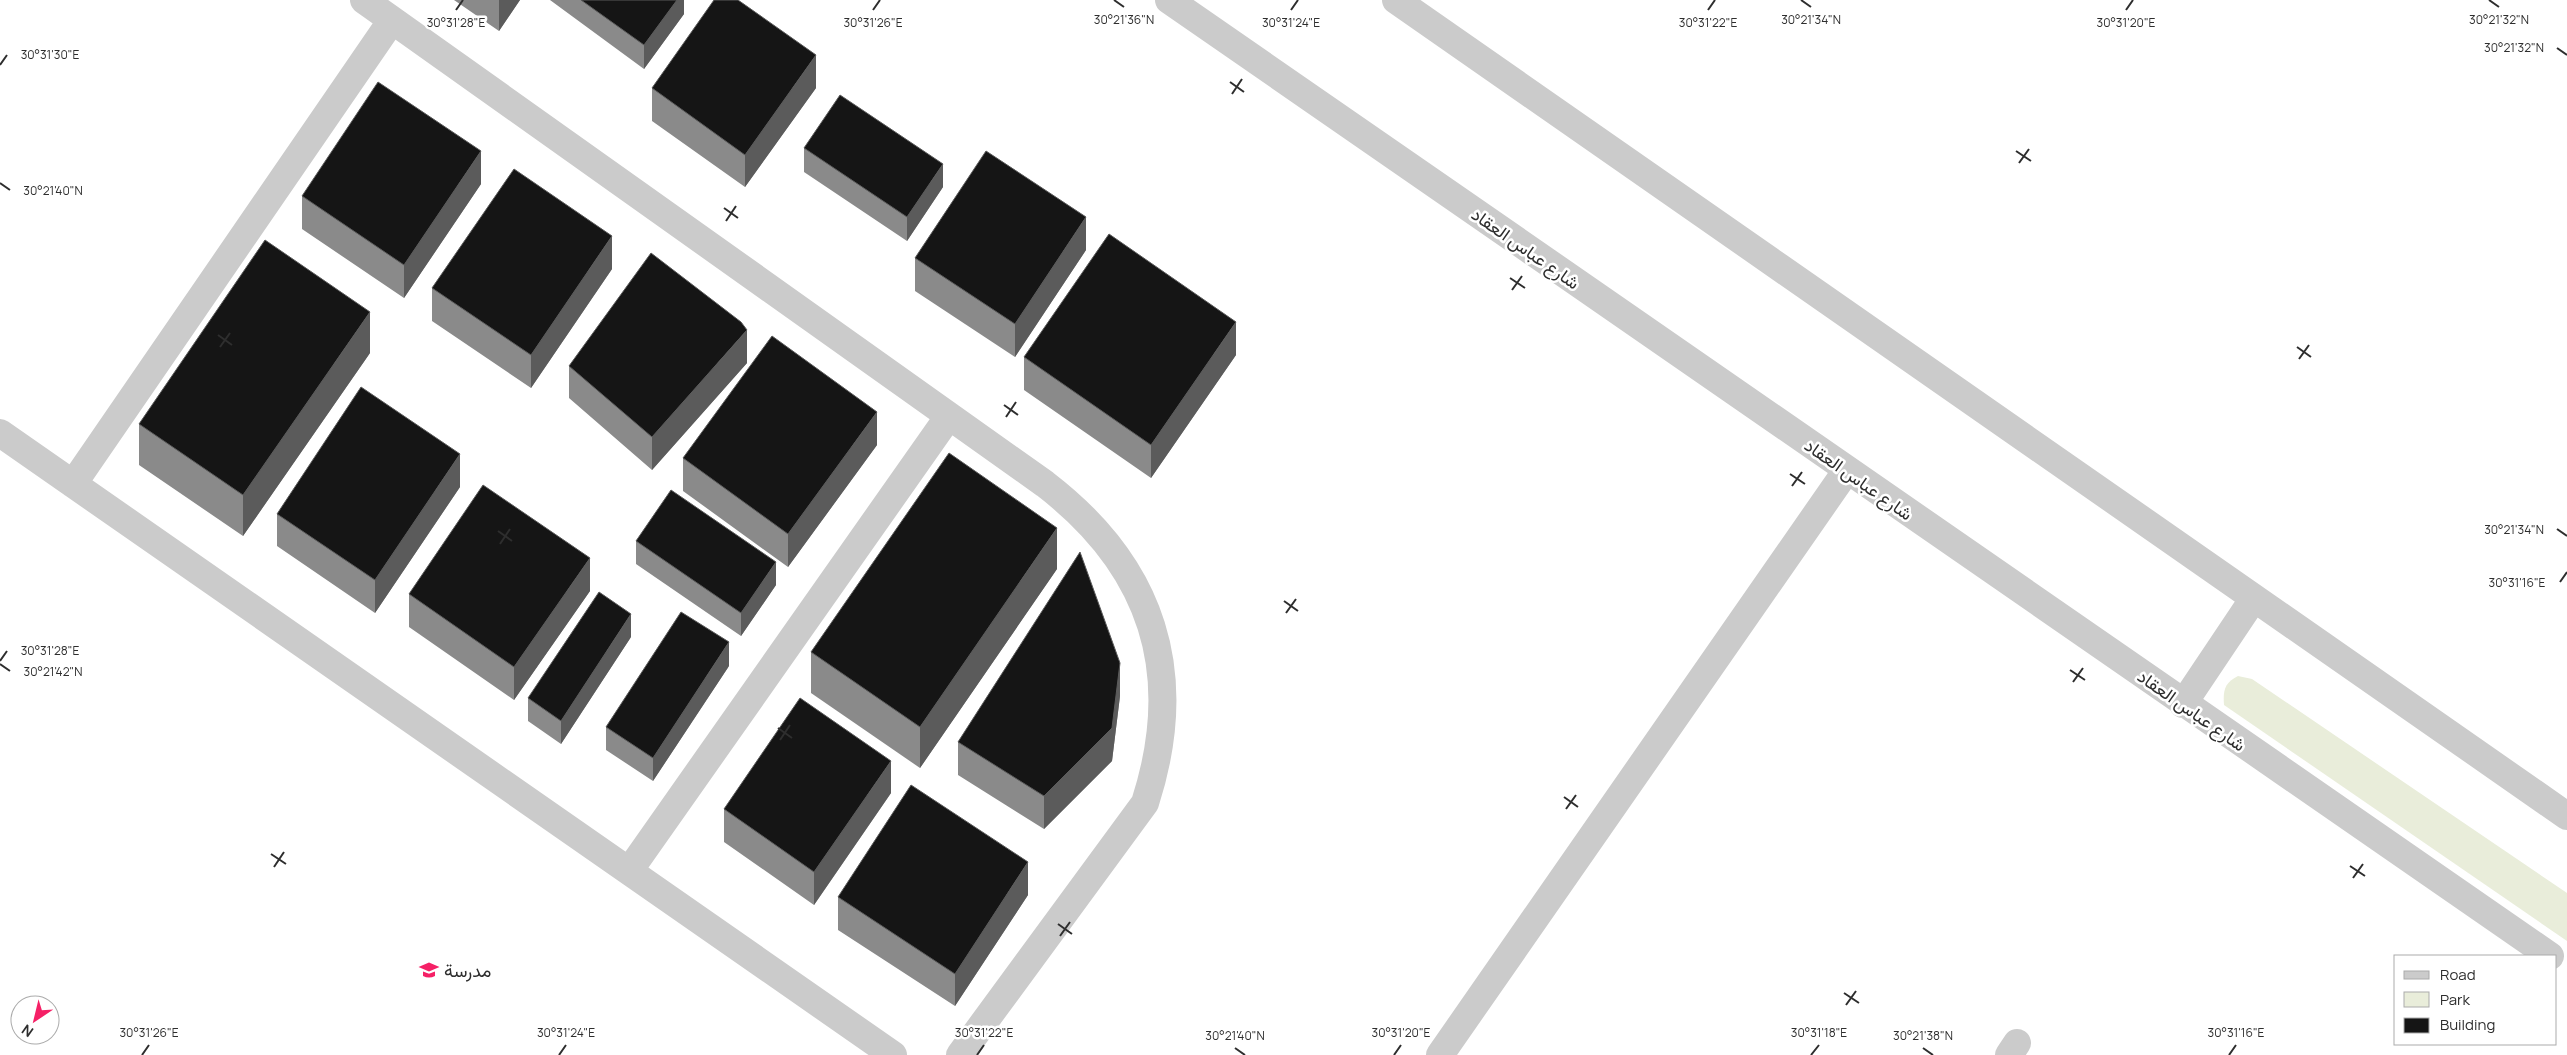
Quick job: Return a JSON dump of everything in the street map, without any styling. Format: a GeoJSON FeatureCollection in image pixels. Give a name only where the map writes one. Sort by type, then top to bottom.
{"type":"FeatureCollection","features":[{"type":"Feature","properties":{"kind":"street"},"geometry":{"type":"LineString","coordinates":[[364,0],[1072,505],[1102,537],[1136,587],[1149,619],[1159,656],[1164,693],[1163,731],[1158,758],[1145,803],[960,1055]]}},
{"type":"Feature","properties":{"kind":"street","name":"شارع عباس العقاد"},"geometry":{"type":"LineString","coordinates":[[1169,0],[2183,704],[2549,955]]}},
{"type":"Feature","properties":{"kind":"street"},"geometry":{"type":"LineString","coordinates":[[1396,0],[2567,816]]}},
{"type":"Feature","properties":{"kind":"street"},"geometry":{"type":"LineString","coordinates":[[73,484],[392,20]]}},
{"type":"Feature","properties":{"kind":"street"},"geometry":{"type":"LineString","coordinates":[[629,871],[949,416]]}},
{"type":"Feature","properties":{"kind":"street"},"geometry":{"type":"LineString","coordinates":[[0,434],[893,1055]]}},
{"type":"Feature","properties":{"kind":"street"},"geometry":{"type":"LineString","coordinates":[[1440,1055],[1847,470]]}},
{"type":"Feature","properties":{"kind":"street"},"geometry":{"type":"LineString","coordinates":[[2183,704],[2254,598]]}},
{"type":"Feature","properties":{"kind":"green space"},"geometry":{"type":"Polygon","coordinates":[[[2238,676],[2252,679],[2567,893],[2567,941],[2224,705],[2225,688],[2238,676]]]}},
{"type":"Feature","properties":{"kind":"building"},"geometry":{"type":"Polygon","coordinates":[[[581,0],[677,0],[644,45],[581,0]]]}},
{"type":"Feature","properties":{"kind":"building"},"geometry":{"type":"Polygon","coordinates":[[[714,0],[738,0],[816,55],[745,155],[652,88],[714,0]]]}},
{"type":"Feature","properties":{"kind":"building"},"geometry":{"type":"Polygon","coordinates":[[[378,82],[481,151],[404,265],[302,196],[378,82]]]}},
{"type":"Feature","properties":{"kind":"building"},"geometry":{"type":"Polygon","coordinates":[[[840,95],[943,164],[907,217],[804,148],[840,95]]]}},
{"type":"Feature","properties":{"kind":"building"},"geometry":{"type":"Polygon","coordinates":[[[986,151],[1086,217],[1015,324],[915,258],[986,151]]]}},
{"type":"Feature","properties":{"kind":"building"},"geometry":{"type":"Polygon","coordinates":[[[514,169],[612,236],[531,355],[432,288],[514,169]]]}},
{"type":"Feature","properties":{"kind":"building"},"geometry":{"type":"Polygon","coordinates":[[[1109,234],[1236,322],[1151,445],[1024,357],[1109,234]]]}},
{"type":"Feature","properties":{"kind":"building"},"geometry":{"type":"Polygon","coordinates":[[[265,240],[370,312],[243,495],[139,424],[265,240]]]}},
{"type":"Feature","properties":{"kind":"building"},"geometry":{"type":"Polygon","coordinates":[[[651,253],[741,322],[747,330],[652,437],[569,366],[651,253]]]}},
{"type":"Feature","properties":{"kind":"building"},"geometry":{"type":"Polygon","coordinates":[[[772,336],[877,412],[788,534],[683,458],[772,336]]]}},
{"type":"Feature","properties":{"kind":"building"},"geometry":{"type":"Polygon","coordinates":[[[361,387],[460,454],[375,580],[277,514],[361,387]]]}},
{"type":"Feature","properties":{"kind":"building"},"geometry":{"type":"Polygon","coordinates":[[[949,453],[1057,528],[920,727],[811,652],[949,453]]]}},
{"type":"Feature","properties":{"kind":"building"},"geometry":{"type":"Polygon","coordinates":[[[483,485],[590,558],[514,667],[409,594],[483,485]]]}},
{"type":"Feature","properties":{"kind":"building"},"geometry":{"type":"Polygon","coordinates":[[[671,490],[776,562],[741,613],[636,541],[671,490]]]}},
{"type":"Feature","properties":{"kind":"building"},"geometry":{"type":"Polygon","coordinates":[[[1080,552],[1120,663],[1112,728],[1044,796],[958,742],[1080,552]]]}},
{"type":"Feature","properties":{"kind":"building"},"geometry":{"type":"Polygon","coordinates":[[[599,592],[631,614],[561,721],[528,698],[599,592]]]}},
{"type":"Feature","properties":{"kind":"building"},"geometry":{"type":"Polygon","coordinates":[[[681,612],[729,642],[653,758],[606,727],[681,612]]]}},
{"type":"Feature","properties":{"kind":"building"},"geometry":{"type":"Polygon","coordinates":[[[800,698],[891,761],[814,872],[724,809],[800,698]]]}},
{"type":"Feature","properties":{"kind":"building"},"geometry":{"type":"Polygon","coordinates":[[[911,785],[1028,862],[955,974],[838,897],[911,785]]]}},
{"type":"Feature","properties":{"kind":"place","name":"مدرسة"},"geometry":{"type":"Point","coordinates":[429,970]}}]}
